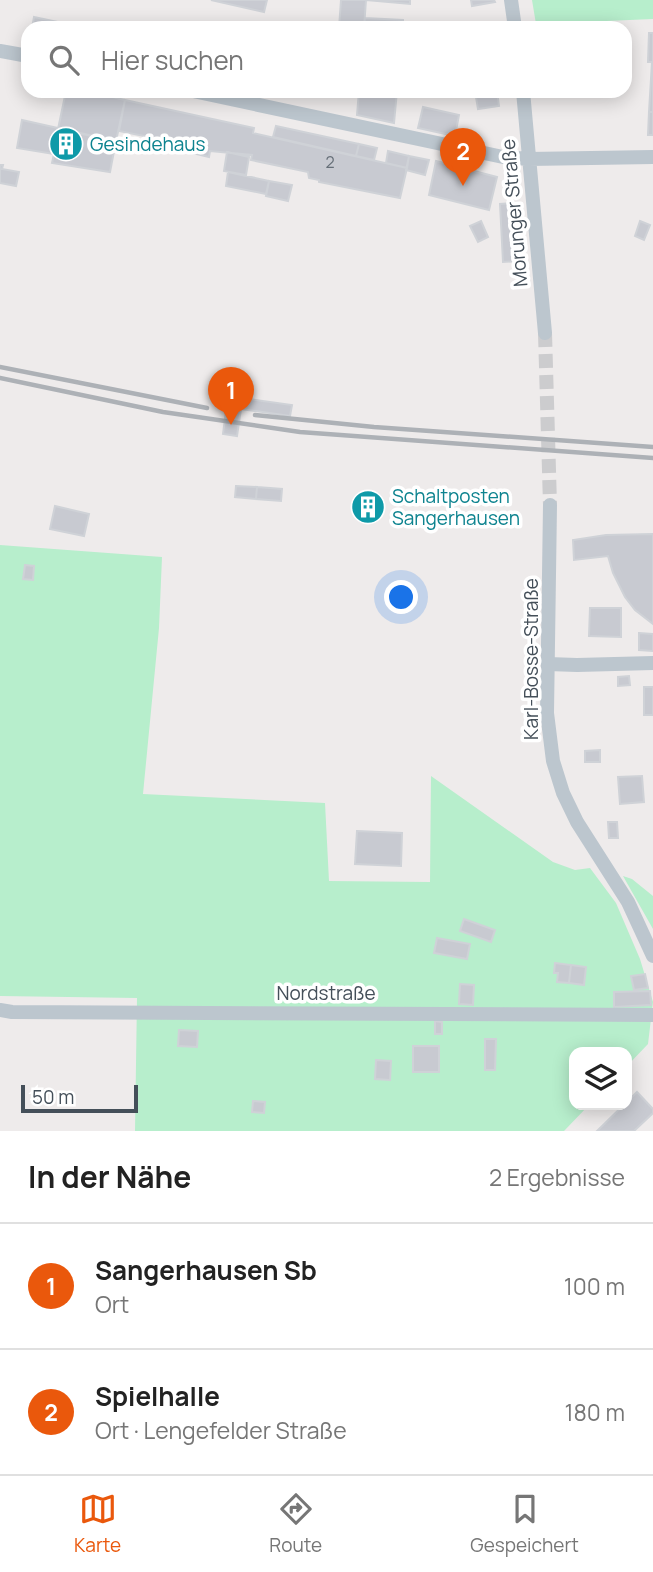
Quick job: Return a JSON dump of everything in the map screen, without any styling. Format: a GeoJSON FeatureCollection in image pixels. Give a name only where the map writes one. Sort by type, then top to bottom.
{"type":"FeatureCollection","features":[{"type":"Feature","properties":{"kind":"street"},"geometry":{"type":"LineString","coordinates":[[510,0],[514,21]]}},
{"type":"Feature","properties":{"kind":"street"},"geometry":{"type":"LineString","coordinates":[[0,51],[21,54]]}},
{"type":"Feature","properties":{"kind":"street"},"geometry":{"type":"LineString","coordinates":[[225,98],[503,157],[653,157]]}},
{"type":"Feature","properties":{"kind":"street","name":"Morunger Straße"},"geometry":{"type":"LineString","coordinates":[[524,98],[545,333]]}},
{"type":"Feature","properties":{"kind":"street","name":"Karl-Bosse-Straße"},"geometry":{"type":"LineString","coordinates":[[550,505],[548,728],[557,777],[582,831],[624,895],[653,956]]}},
{"type":"Feature","properties":{"kind":"street"},"geometry":{"type":"LineString","coordinates":[[548,664],[653,663]]}},
{"type":"Feature","properties":{"kind":"street","name":"Nordstraße"},"geometry":{"type":"LineString","coordinates":[[0,1010],[653,1015]]}},
{"type":"Feature","properties":{"kind":"green space"},"geometry":{"type":"Polygon","coordinates":[[[532,0],[653,0],[653,19],[536,21],[532,0]]]}},
{"type":"Feature","properties":{"kind":"green space"},"geometry":{"type":"Polygon","coordinates":[[[0,545],[162,557],[159,628],[143,794],[325,803],[329,881],[430,882],[431,776],[553,862],[575,870],[590,868],[616,903],[640,959],[653,1002],[648,1044],[632,1061],[632,1047],[569,1047],[569,1110],[584,1110],[564,1131],[135,1131],[137,998],[0,996],[0,545]]]}},
{"type":"Feature","properties":{"kind":"green space"},"geometry":{"type":"Polygon","coordinates":[[[623,876],[632,879],[653,896],[653,929],[623,876]]]}},
{"type":"Feature","properties":{"kind":"building"},"geometry":{"type":"Polygon","coordinates":[[[211,0],[267,0],[264,12],[211,0]]]}},
{"type":"Feature","properties":{"kind":"building"},"geometry":{"type":"Polygon","coordinates":[[[341,0],[366,0],[364,21],[340,21],[341,0]]]}},
{"type":"Feature","properties":{"kind":"building"},"geometry":{"type":"Polygon","coordinates":[[[366,0],[410,0],[410,4],[366,0]]]}},
{"type":"Feature","properties":{"kind":"building"},"geometry":{"type":"Polygon","coordinates":[[[471,0],[494,0],[495,2],[472,6],[471,0]]]}},
{"type":"Feature","properties":{"kind":"building"},"geometry":{"type":"Polygon","coordinates":[[[34,17],[53,21],[33,21],[34,17]]]}},
{"type":"Feature","properties":{"kind":"building"},"geometry":{"type":"Polygon","coordinates":[[[365,18],[403,20],[403,21],[365,21],[365,18]]]}},
{"type":"Feature","properties":{"kind":"building"},"geometry":{"type":"Polygon","coordinates":[[[649,33],[653,33],[653,62],[648,62],[649,33]]]}},
{"type":"Feature","properties":{"kind":"building"},"geometry":{"type":"Polygon","coordinates":[[[652,62],[653,112],[649,112],[652,62]]]}},
{"type":"Feature","properties":{"kind":"building"},"geometry":{"type":"Polygon","coordinates":[[[65,98],[125,100],[116,141],[58,129],[65,98]]]}},
{"type":"Feature","properties":{"kind":"building"},"geometry":{"type":"Polygon","coordinates":[[[358,98],[396,98],[394,123],[357,115],[358,98]]]}},
{"type":"Feature","properties":{"kind":"building"},"geometry":{"type":"Polygon","coordinates":[[[476,98],[498,98],[499,106],[478,109],[476,98]]]}},
{"type":"Feature","properties":{"kind":"building"},"geometry":{"type":"Polygon","coordinates":[[[125,100],[254,128],[253,133],[407,168],[400,198],[319,182],[309,178],[308,172],[251,160],[252,155],[210,151],[209,157],[163,146],[164,140],[119,131],[125,100]]]}},
{"type":"Feature","properties":{"kind":"building"},"geometry":{"type":"Polygon","coordinates":[[[423,107],[459,115],[455,136],[418,128],[423,107]]]}},
{"type":"Feature","properties":{"kind":"building"},"geometry":{"type":"Polygon","coordinates":[[[649,112],[653,112],[653,135],[648,135],[649,112]]]}},
{"type":"Feature","properties":{"kind":"building","name":"Gesindehaus"},"geometry":{"type":"Polygon","coordinates":[[[22,120],[116,141],[110,172],[52,163],[54,154],[17,148],[22,120]]]}},
{"type":"Feature","properties":{"kind":"building"},"geometry":{"type":"Polygon","coordinates":[[[276,126],[359,144],[356,156],[273,137],[276,126]]]}},
{"type":"Feature","properties":{"kind":"building"},"geometry":{"type":"Polygon","coordinates":[[[359,144],[377,148],[374,160],[356,156],[359,144]]]}},
{"type":"Feature","properties":{"kind":"building"},"geometry":{"type":"Polygon","coordinates":[[[388,151],[409,156],[407,168],[386,163],[388,151]]]}},
{"type":"Feature","properties":{"kind":"building"},"geometry":{"type":"Polygon","coordinates":[[[227,152],[249,157],[246,175],[224,171],[227,152]]]}},
{"type":"Feature","properties":{"kind":"building"},"geometry":{"type":"Polygon","coordinates":[[[409,156],[429,160],[425,175],[406,170],[409,156]]]}},
{"type":"Feature","properties":{"kind":"building"},"geometry":{"type":"Polygon","coordinates":[[[436,161],[497,177],[489,210],[429,195],[436,161]]]}},
{"type":"Feature","properties":{"kind":"building"},"geometry":{"type":"Polygon","coordinates":[[[0,165],[3,165],[2,169],[19,172],[16,186],[0,183],[0,165]]]}},
{"type":"Feature","properties":{"kind":"building"},"geometry":{"type":"Polygon","coordinates":[[[228,172],[269,181],[266,194],[226,186],[228,172]]]}},
{"type":"Feature","properties":{"kind":"building"},"geometry":{"type":"Polygon","coordinates":[[[269,181],[292,185],[288,201],[266,196],[269,181]]]}},
{"type":"Feature","properties":{"kind":"building"},"geometry":{"type":"Polygon","coordinates":[[[514,203],[517,261],[503,262],[500,204],[514,203]]]}},
{"type":"Feature","properties":{"kind":"building"},"geometry":{"type":"Polygon","coordinates":[[[481,221],[488,237],[478,242],[470,226],[481,221]]]}},
{"type":"Feature","properties":{"kind":"building"},"geometry":{"type":"Polygon","coordinates":[[[640,221],[650,225],[644,240],[635,236],[640,221]]]}},
{"type":"Feature","properties":{"kind":"building"},"geometry":{"type":"Polygon","coordinates":[[[228,396],[292,405],[290,416],[241,409],[237,436],[223,434],[228,396]]]}},
{"type":"Feature","properties":{"kind":"building"},"geometry":{"type":"Polygon","coordinates":[[[236,486],[257,487],[256,499],[235,497],[236,486]]]}},
{"type":"Feature","properties":{"kind":"building"},"geometry":{"type":"Polygon","coordinates":[[[257,487],[282,489],[281,501],[256,499],[257,487]]]}},
{"type":"Feature","properties":{"kind":"building","name":"Schaltposten Sangerhausen"},"geometry":{"type":"Polygon","coordinates":[[[355,499],[382,503],[381,513],[353,513],[355,499]]]}},
{"type":"Feature","properties":{"kind":"building"},"geometry":{"type":"Polygon","coordinates":[[[55,506],[89,514],[84,536],[50,529],[55,506]]]}},
{"type":"Feature","properties":{"kind":"building"},"geometry":{"type":"Polygon","coordinates":[[[653,534],[653,624],[635,610],[625,597],[608,556],[574,560],[573,540],[606,535],[653,534]]]}},
{"type":"Feature","properties":{"kind":"building"},"geometry":{"type":"Polygon","coordinates":[[[25,565],[34,566],[33,580],[23,579],[25,565]]]}},
{"type":"Feature","properties":{"kind":"building"},"geometry":{"type":"Polygon","coordinates":[[[590,608],[621,608],[621,637],[589,636],[590,608]]]}},
{"type":"Feature","properties":{"kind":"building"},"geometry":{"type":"Polygon","coordinates":[[[639,633],[653,634],[653,651],[639,650],[639,633]]]}},
{"type":"Feature","properties":{"kind":"building"},"geometry":{"type":"Polygon","coordinates":[[[629,676],[630,685],[618,686],[618,677],[629,676]]]}},
{"type":"Feature","properties":{"kind":"building"},"geometry":{"type":"Polygon","coordinates":[[[644,687],[653,687],[653,715],[644,715],[644,687]]]}},
{"type":"Feature","properties":{"kind":"building"},"geometry":{"type":"Polygon","coordinates":[[[600,750],[600,762],[585,762],[585,751],[600,750]]]}},
{"type":"Feature","properties":{"kind":"building"},"geometry":{"type":"Polygon","coordinates":[[[642,776],[644,802],[620,804],[618,777],[642,776]]]}},
{"type":"Feature","properties":{"kind":"building"},"geometry":{"type":"Polygon","coordinates":[[[608,822],[617,822],[618,838],[609,838],[608,822]]]}},
{"type":"Feature","properties":{"kind":"building"},"geometry":{"type":"Polygon","coordinates":[[[357,831],[402,833],[401,866],[355,864],[357,831]]]}},
{"type":"Feature","properties":{"kind":"building"},"geometry":{"type":"Polygon","coordinates":[[[464,919],[495,930],[491,942],[460,931],[464,919]]]}},
{"type":"Feature","properties":{"kind":"building"},"geometry":{"type":"Polygon","coordinates":[[[437,938],[470,944],[467,959],[434,953],[437,938]]]}},
{"type":"Feature","properties":{"kind":"building"},"geometry":{"type":"Polygon","coordinates":[[[555,963],[571,965],[569,983],[557,982],[555,963]]]}},
{"type":"Feature","properties":{"kind":"building"},"geometry":{"type":"Polygon","coordinates":[[[571,965],[586,967],[584,985],[569,983],[571,965]]]}},
{"type":"Feature","properties":{"kind":"building"},"geometry":{"type":"Polygon","coordinates":[[[645,974],[648,988],[634,990],[631,976],[645,974]]]}},
{"type":"Feature","properties":{"kind":"building"},"geometry":{"type":"Polygon","coordinates":[[[460,984],[474,985],[473,1005],[459,1004],[460,984]]]}},
{"type":"Feature","properties":{"kind":"building"},"geometry":{"type":"Polygon","coordinates":[[[650,991],[651,1005],[614,1007],[614,992],[650,991]]]}},
{"type":"Feature","properties":{"kind":"building"},"geometry":{"type":"Polygon","coordinates":[[[435,1021],[442,1022],[442,1034],[435,1034],[435,1021]]]}},
{"type":"Feature","properties":{"kind":"building"},"geometry":{"type":"Polygon","coordinates":[[[179,1030],[198,1031],[197,1047],[178,1046],[179,1030]]]}},
{"type":"Feature","properties":{"kind":"building"},"geometry":{"type":"Polygon","coordinates":[[[485,1039],[496,1039],[495,1070],[485,1070],[485,1039]]]}},
{"type":"Feature","properties":{"kind":"building"},"geometry":{"type":"Polygon","coordinates":[[[413,1046],[439,1046],[439,1072],[413,1072],[413,1046]]]}},
{"type":"Feature","properties":{"kind":"building"},"geometry":{"type":"Polygon","coordinates":[[[376,1060],[391,1061],[390,1080],[375,1079],[376,1060]]]}},
{"type":"Feature","properties":{"kind":"building"},"geometry":{"type":"Polygon","coordinates":[[[637,1092],[653,1109],[653,1113],[634,1131],[597,1131],[619,1110],[632,1110],[632,1097],[637,1092]]]}},
{"type":"Feature","properties":{"kind":"building"},"geometry":{"type":"Polygon","coordinates":[[[253,1101],[265,1102],[264,1113],[252,1112],[253,1101]]]}},
{"type":"Feature","properties":{"kind":"tunnel"},"geometry":{"type":"LineString","coordinates":[[545,333],[550,505]]}},
{"type":"Feature","properties":{"kind":"railway"},"geometry":{"type":"LineString","coordinates":[[0,367],[207,408]]}},
{"type":"Feature","properties":{"kind":"railway"},"geometry":{"type":"LineString","coordinates":[[0,378],[163,412],[300,432],[653,458]]}},
{"type":"Feature","properties":{"kind":"railway"},"geometry":{"type":"LineString","coordinates":[[255,415],[374,427],[653,447]]}},
{"type":"Feature","properties":{"kind":"place","name":"Gesindehaus"},"geometry":{"type":"Point","coordinates":[66,144]}},
{"type":"Feature","properties":{"kind":"place","name":"Spielhalle"},"geometry":{"type":"Point","coordinates":[463,186]}},
{"type":"Feature","properties":{"kind":"place","name":"Sangerhausen Sb"},"geometry":{"type":"Point","coordinates":[231,425]}},
{"type":"Feature","properties":{"kind":"place","name":"Schaltposten Sangerhausen"},"geometry":{"type":"Point","coordinates":[368,507]}}]}
